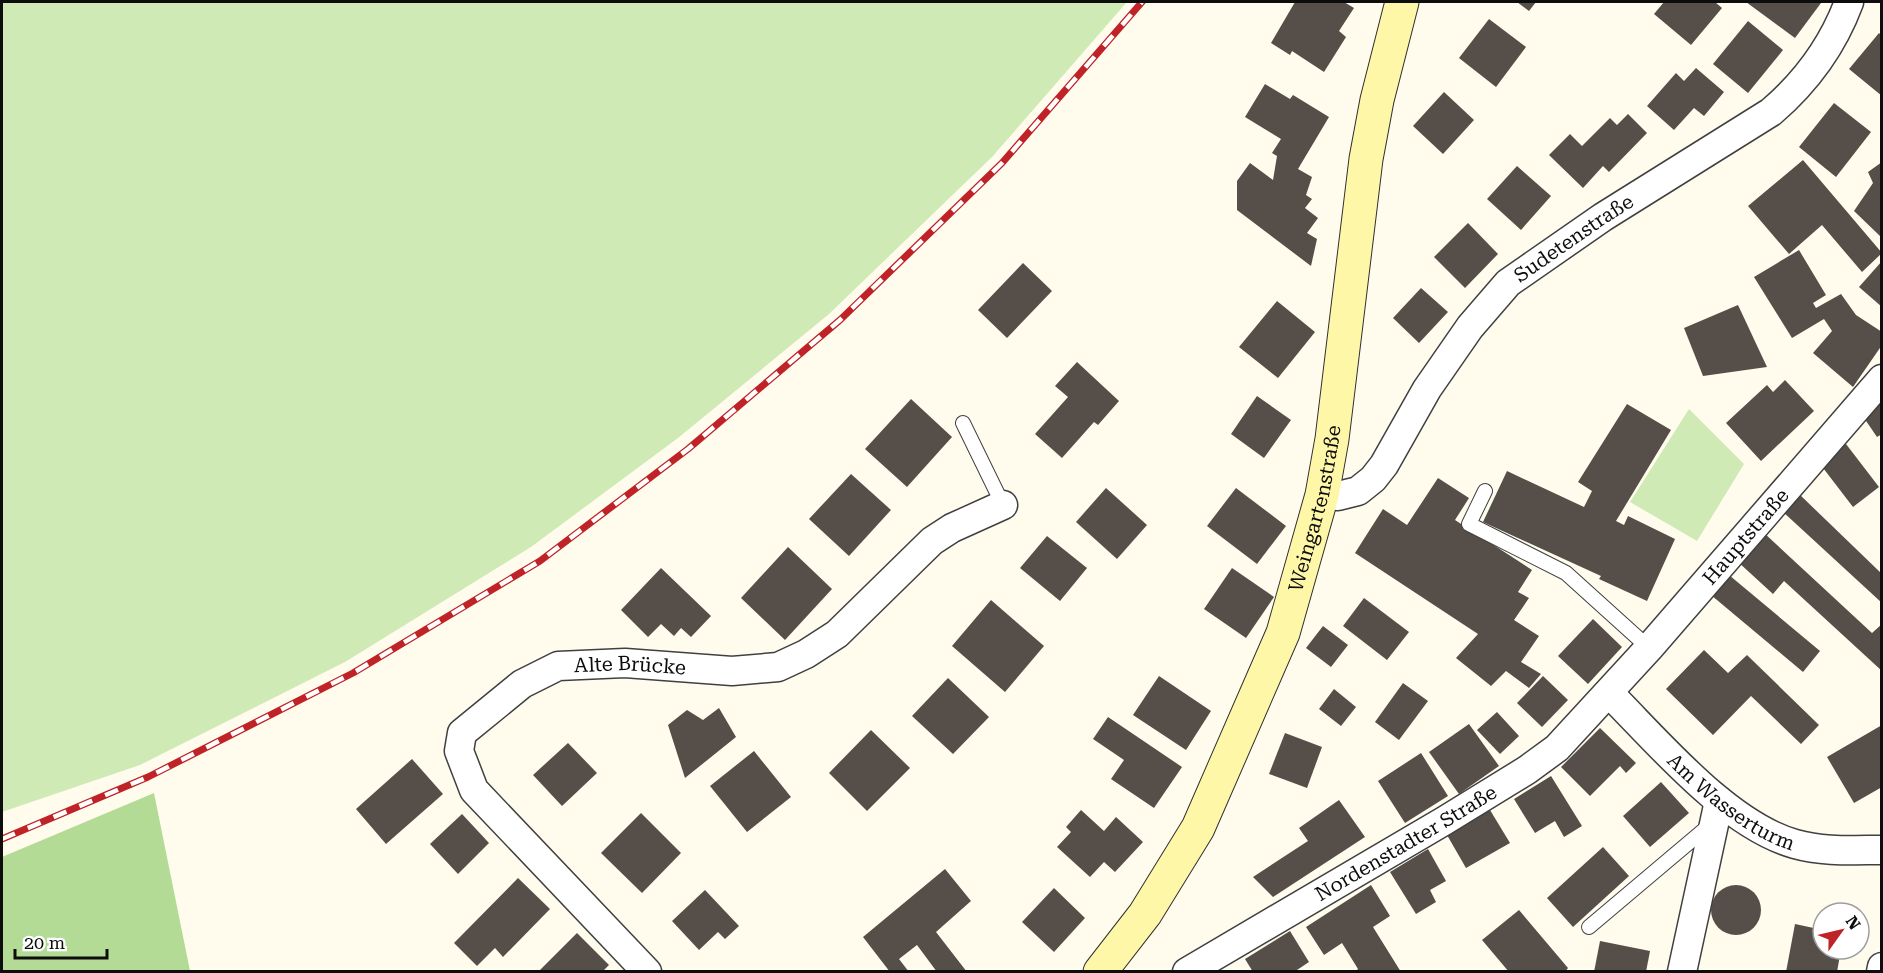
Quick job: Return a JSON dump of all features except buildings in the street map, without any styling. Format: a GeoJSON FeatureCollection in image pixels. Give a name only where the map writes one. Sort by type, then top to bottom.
{"type":"FeatureCollection","features":[{"type":"Feature","properties":{"kind":"street","name":"Weingartenstraße"},"geometry":{"type":"LineString","coordinates":[[1100,972],[1145,914],[1198,828],[1283,633],[1322,495],[1333,428],[1366,159],[1377,100],[1402,2]]}},
{"type":"Feature","properties":{"kind":"street","name":"Sudetenstraße"},"geometry":{"type":"LineString","coordinates":[[1322,495],[1338,496],[1358,491],[1373,479],[1384,465],[1427,389],[1463,335],[1508,283],[1603,217],[1771,112],[1794,92],[1830,44],[1848,2]]}},
{"type":"Feature","properties":{"kind":"street","name":"Hauptstraße"},"geometry":{"type":"LineString","coordinates":[[1609,693],[1881,379]]}},
{"type":"Feature","properties":{"kind":"street","name":"Alte Brücke"},"geometry":{"type":"LineString","coordinates":[[647,972],[474,790],[459,751],[462,733],[522,684],[558,666],[625,663],[732,671],[778,667],[806,654],[837,634],[932,541],[952,528],[1003,505]]}},
{"type":"Feature","properties":{"kind":"street","name":"Am Wasserturm"},"geometry":{"type":"LineString","coordinates":[[1609,693],[1717,811],[1793,843],[1820,849],[1881,850]]}},
{"type":"Feature","properties":{"kind":"street","name":"Nordenstadter Straße"},"geometry":{"type":"LineString","coordinates":[[1187,972],[1527,770],[1557,748],[1609,693]]}},
{"type":"Feature","properties":{"kind":"street"},"geometry":{"type":"LineString","coordinates":[[1682,972],[1717,811]]}},
{"type":"Feature","properties":{"kind":"street"},"geometry":{"type":"LineString","coordinates":[[1881,967],[1881,972]]}},
{"type":"Feature","properties":{"kind":"lane"},"geometry":{"type":"LineString","coordinates":[[963,423],[1003,505]]}},
{"type":"Feature","properties":{"kind":"lane"},"geometry":{"type":"LineString","coordinates":[[1485,491],[1469,524],[1566,573],[1649,648]]}},
{"type":"Feature","properties":{"kind":"lane"},"geometry":{"type":"LineString","coordinates":[[1589,927],[1717,811]]}},
{"type":"Feature","properties":{"kind":"green space"},"geometry":{"type":"Polygon","coordinates":[[[2,2],[1127,2],[992,157],[829,314],[678,438],[531,547],[345,662],[140,765],[2,812],[2,2]]]}},
{"type":"Feature","properties":{"kind":"green space"},"geometry":{"type":"Polygon","coordinates":[[[1689,409],[1744,464],[1697,541],[1630,502],[1689,409]]]}},
{"type":"Feature","properties":{"kind":"green space"},"geometry":{"type":"Polygon","coordinates":[[[154,793],[190,971],[2,971],[2,857],[154,793]]]}},
{"type":"Feature","properties":{"kind":"railway"},"geometry":{"type":"LineString","coordinates":[[2,839],[148,777],[353,673],[540,561],[688,449],[840,320],[1002,163],[1142,2]]}}]}
